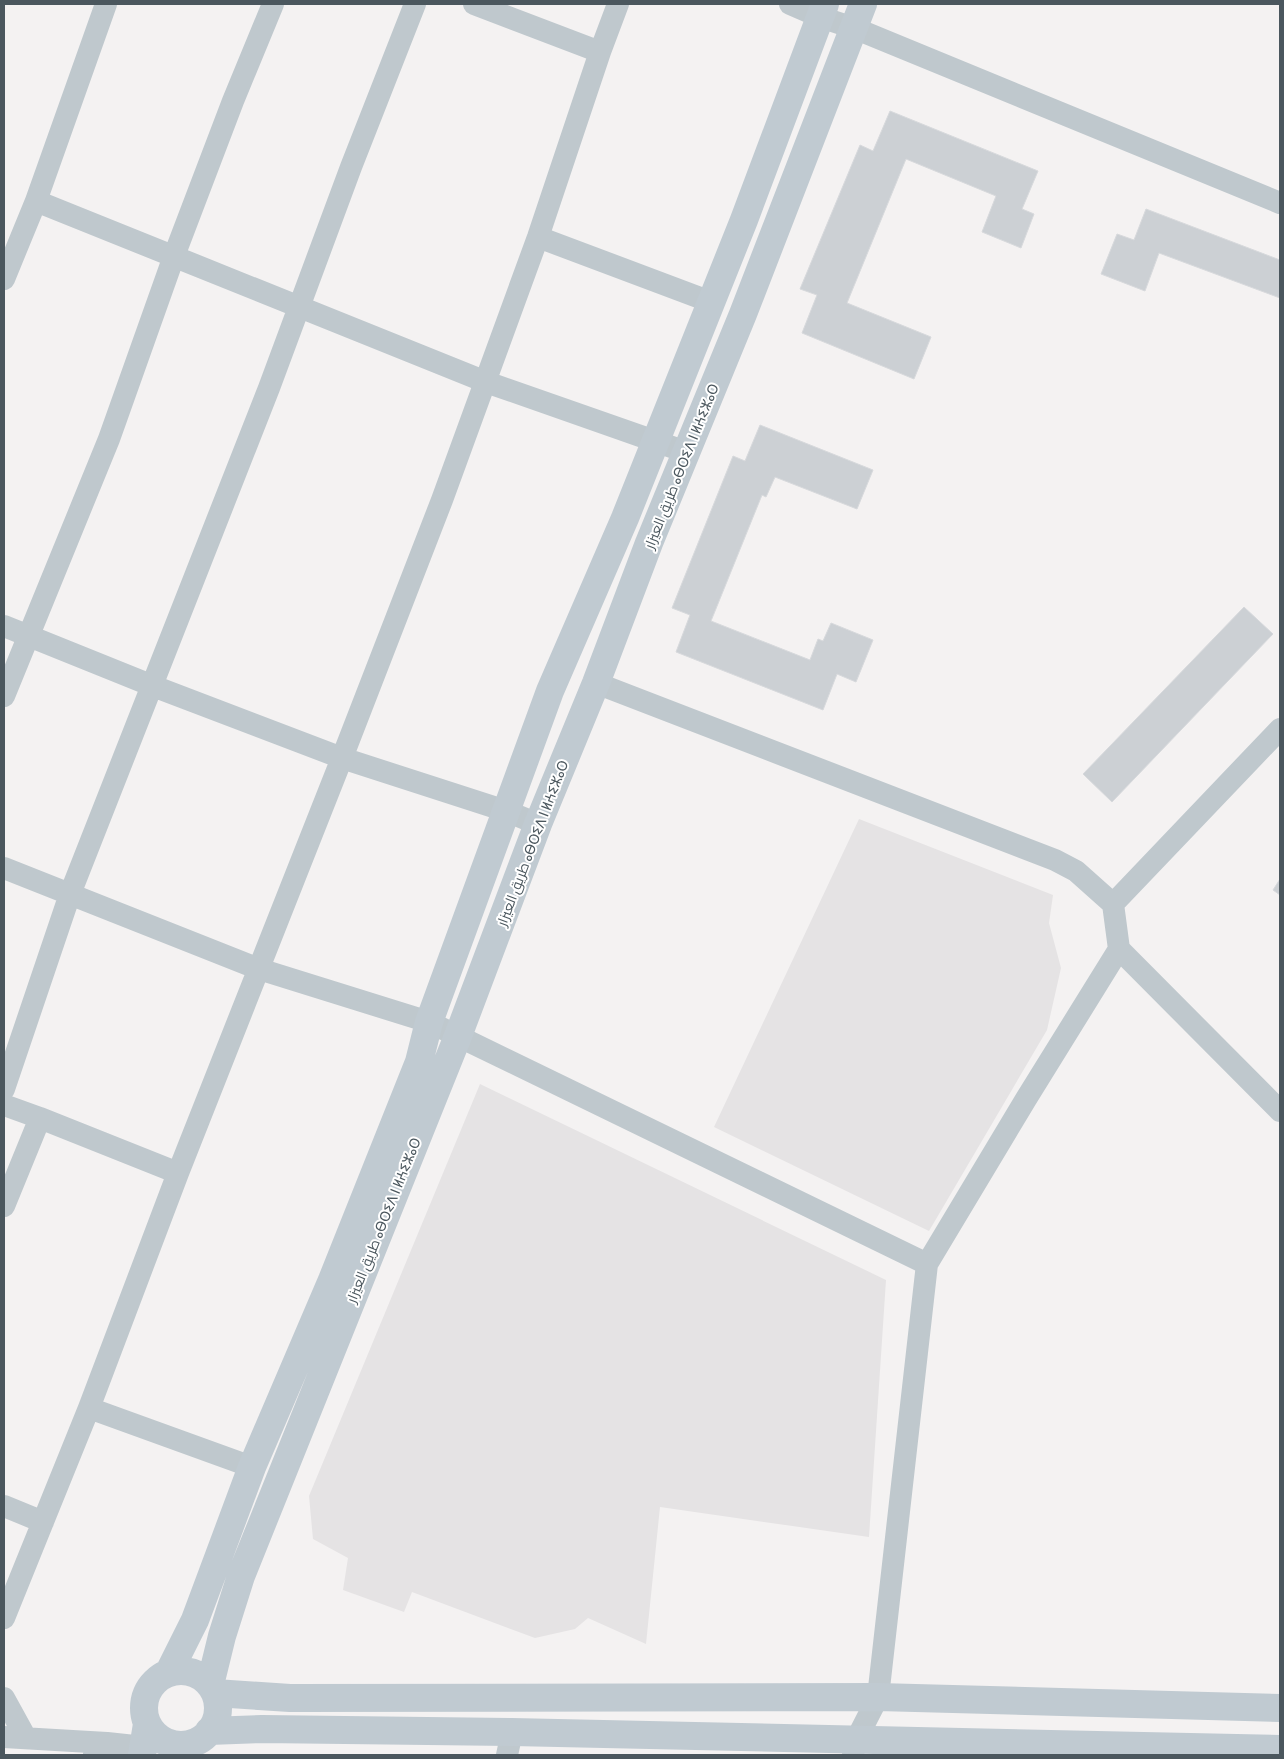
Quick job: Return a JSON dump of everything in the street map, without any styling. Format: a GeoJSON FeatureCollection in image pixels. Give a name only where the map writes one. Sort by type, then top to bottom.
{"type":"FeatureCollection","features":[{"type":"Feature","properties":{"kind":"main road","name":"طريق العيزار ⴰⴱⵔⵉⴷ ⵏ ⵍⵄⵉⵣⴰⵔ"},"geometry":{"type":"LineString","coordinates":[[169,1672],[195,1620],[252,1467],[332,1280],[419,1062],[429,1022],[550,692],[625,518],[744,220],[823,10]]}},
{"type":"Feature","properties":{"kind":"main road","name":"طريق العيزار ⴰⴱⵔⵉⴷ ⵏ ⵍⵄⵉⵣⴰⵔ"},"geometry":{"type":"LineString","coordinates":[[213,1689],[222,1636],[241,1576],[458,1036],[538,824],[596,683],[649,543],[743,314],[858,16]]}},
{"type":"Feature","properties":{"kind":"main road"},"geometry":{"type":"LineString","coordinates":[[744,220],[775,231]]}},
{"type":"Feature","properties":{"kind":"main road"},"geometry":{"type":"LineString","coordinates":[[144,1742],[143,1708],[146,1693],[156,1680],[169,1672],[180,1671],[192,1672],[202,1677],[213,1689],[217,1714],[194,1744]]}},
{"type":"Feature","properties":{"kind":"main road"},"geometry":{"type":"LineString","coordinates":[[213,1689],[290,1698],[878,1697],[1280,1708]]}},
{"type":"Feature","properties":{"kind":"main road"},"geometry":{"type":"LineString","coordinates":[[144,1742],[154,1734],[164,1741],[176,1745],[194,1744],[262,1729],[510,1744],[854,1748],[1280,1749]]}},
{"type":"Feature","properties":{"kind":"street"},"geometry":{"type":"LineString","coordinates":[[4,279],[36,201],[106,4]]}},
{"type":"Feature","properties":{"kind":"street"},"geometry":{"type":"LineString","coordinates":[[4,696],[109,438],[174,256],[233,101],[273,4]]}},
{"type":"Feature","properties":{"kind":"street"},"geometry":{"type":"LineString","coordinates":[[4,1089],[70,894],[153,686],[415,4]]}},
{"type":"Feature","properties":{"kind":"street"},"geometry":{"type":"LineString","coordinates":[[474,4],[600,52]]}},
{"type":"Feature","properties":{"kind":"street"},"geometry":{"type":"LineString","coordinates":[[4,1618],[89,1408],[178,1173],[342,758],[486,382],[618,4]]}},
{"type":"Feature","properties":{"kind":"street"},"geometry":{"type":"LineString","coordinates":[[790,4],[858,16],[1280,203]]}},
{"type":"Feature","properties":{"kind":"street"},"geometry":{"type":"LineString","coordinates":[[36,201],[486,382],[686,452]]}},
{"type":"Feature","properties":{"kind":"street"},"geometry":{"type":"LineString","coordinates":[[538,237],[711,302]]}},
{"type":"Feature","properties":{"kind":"street"},"geometry":{"type":"LineString","coordinates":[[4,626],[153,686],[342,758],[506,811],[538,824]]}},
{"type":"Feature","properties":{"kind":"street"},"geometry":{"type":"LineString","coordinates":[[596,683],[1055,860],[1076,871],[1113,904],[1119,949],[1280,1111]]}},
{"type":"Feature","properties":{"kind":"street"},"geometry":{"type":"LineString","coordinates":[[1113,904],[1280,729]]}},
{"type":"Feature","properties":{"kind":"street"},"geometry":{"type":"LineString","coordinates":[[4,868],[259,969],[429,1022],[928,1264]]}},
{"type":"Feature","properties":{"kind":"street"},"geometry":{"type":"LineString","coordinates":[[854,1748],[878,1697],[928,1264],[1026,1099],[1119,949]]}},
{"type":"Feature","properties":{"kind":"street"},"geometry":{"type":"LineString","coordinates":[[4,1105],[178,1173]]}},
{"type":"Feature","properties":{"kind":"street"},"geometry":{"type":"LineString","coordinates":[[4,1206],[40,1118]]}},
{"type":"Feature","properties":{"kind":"street"},"geometry":{"type":"LineString","coordinates":[[89,1408],[252,1467]]}},
{"type":"Feature","properties":{"kind":"street"},"geometry":{"type":"LineString","coordinates":[[4,1506],[43,1522]]}},
{"type":"Feature","properties":{"kind":"street"},"geometry":{"type":"LineString","coordinates":[[4,1698],[26,1738]]}},
{"type":"Feature","properties":{"kind":"street"},"geometry":{"type":"LineString","coordinates":[[4,1737],[26,1738],[99,1749],[144,1742]]}},
{"type":"Feature","properties":{"kind":"shaded area"},"geometry":{"type":"Polygon","coordinates":[[[859,819],[1053,895],[1049,923],[1061,968],[1047,1030],[929,1231],[714,1127],[859,819]]]}},
{"type":"Feature","properties":{"kind":"shaded area"},"geometry":{"type":"Polygon","coordinates":[[[480,1084],[886,1280],[869,1537],[660,1507],[646,1644],[588,1618],[575,1629],[535,1638],[412,1592],[404,1612],[343,1590],[348,1558],[313,1539],[309,1496],[480,1084]]]}},
{"type":"Feature","properties":{"kind":"building"},"geometry":{"type":"Polygon","coordinates":[[[890,111],[1038,171],[1022,209],[1034,214],[1021,248],[982,232],[996,196],[906,159],[847,303],[931,337],[914,379],[802,333],[817,295],[800,289],[860,145],[873,151],[890,111]]]}},
{"type":"Feature","properties":{"kind":"building"},"geometry":{"type":"Polygon","coordinates":[[[1146,209],[1280,260],[1280,298],[1159,253],[1145,291],[1101,274],[1117,234],[1134,240],[1146,209]]]}},
{"type":"Feature","properties":{"kind":"building"},"geometry":{"type":"Polygon","coordinates":[[[760,425],[873,470],[857,509],[775,477],[766,497],[762,495],[711,621],[810,660],[818,639],[823,641],[831,623],[873,640],[856,682],[837,674],[823,710],[676,652],[690,615],[672,608],[733,456],[745,461],[760,425]]]}},
{"type":"Feature","properties":{"kind":"building"},"geometry":{"type":"Polygon","coordinates":[[[1244,607],[1273,634],[1112,802],[1083,774],[1244,607]]]}},
{"type":"Feature","properties":{"kind":"building"},"geometry":{"type":"Polygon","coordinates":[[[1280,879],[1280,895],[1273,890],[1280,879]]]}}]}
